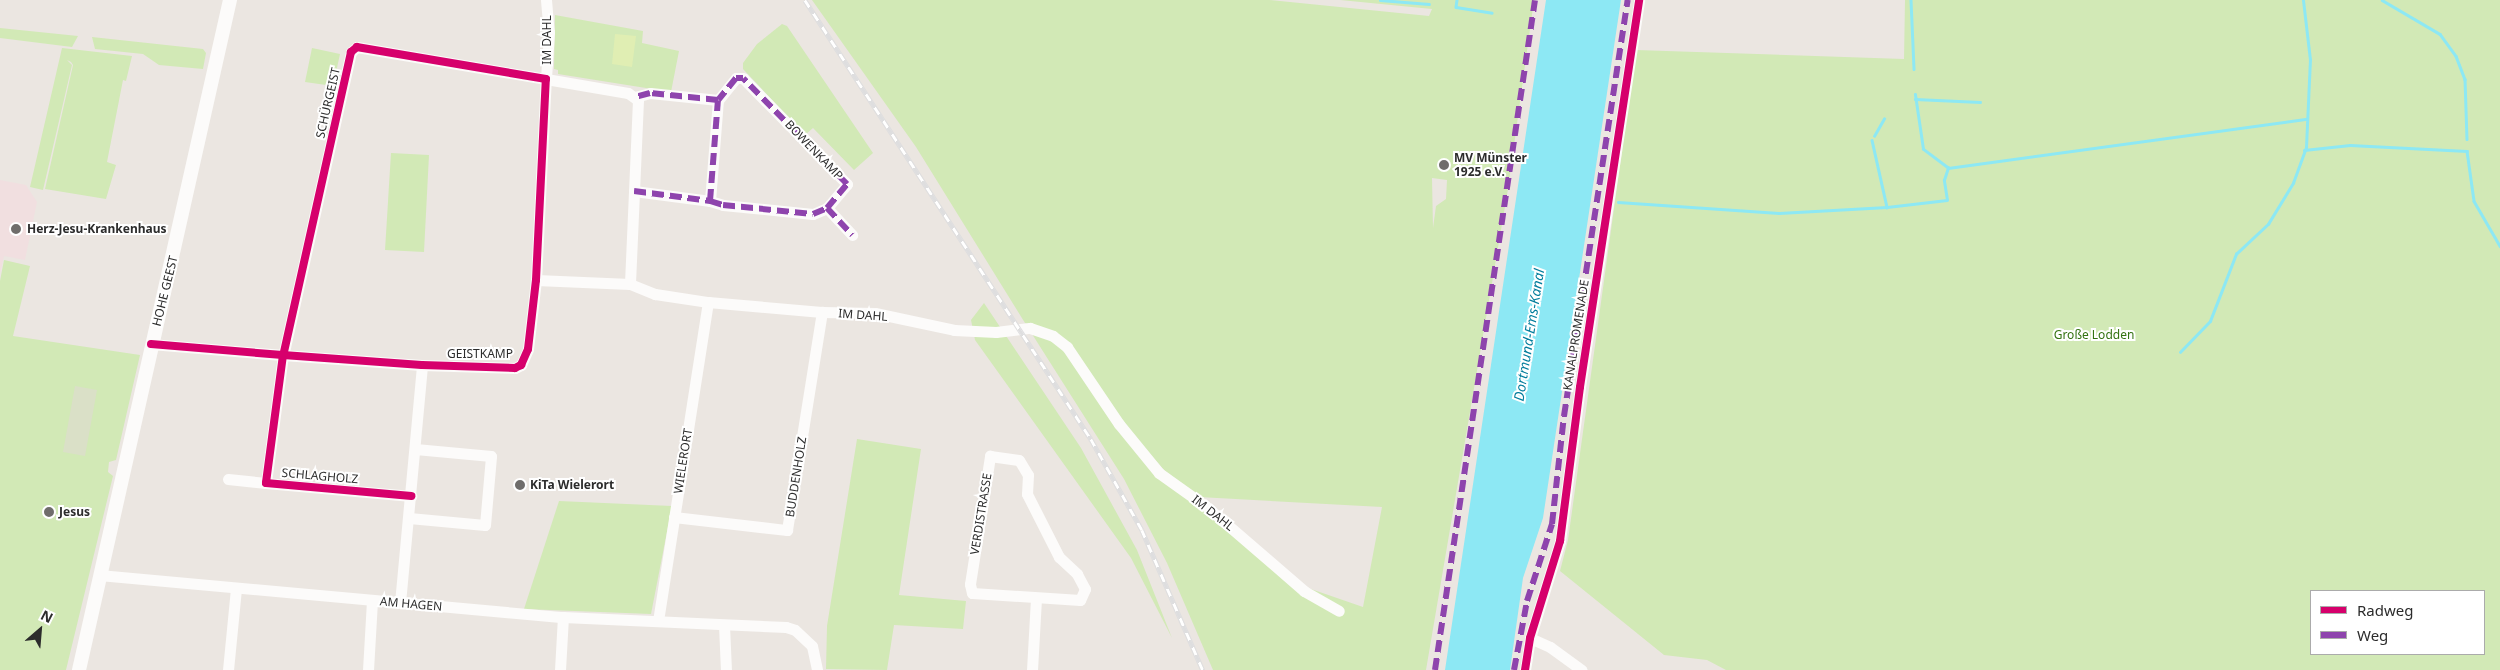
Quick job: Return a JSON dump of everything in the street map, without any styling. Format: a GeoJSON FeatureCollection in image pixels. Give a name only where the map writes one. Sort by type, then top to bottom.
{"type":"FeatureCollection","features":[{"type":"Feature","properties":{"kind":"street","name":"HOHE GEEST"},"geometry":{"type":"LineString","coordinates":[[79,670],[230,0]]}},
{"type":"Feature","properties":{"kind":"street","name":"IM DAHL"},"geometry":{"type":"LineString","coordinates":[[546,0],[549,32],[546,79],[635,96]]}},
{"type":"Feature","properties":{"kind":"street","name":"KANALPROMENADE"},"geometry":{"type":"LineString","coordinates":[[1524,670],[1530,638],[1560,541],[1580,388],[1639,0]]}},
{"type":"Feature","properties":{"kind":"street","name":"SCHÜRGEIST"},"geometry":{"type":"LineString","coordinates":[[283,355],[354,48],[546,79]]}},
{"type":"Feature","properties":{"kind":"street","name":"BOWENKAMP"},"geometry":{"type":"LineString","coordinates":[[718,100],[736,78],[743,78],[847,184],[826,208]]}},
{"type":"Feature","properties":{"kind":"street","name":"GEISTKAMP"},"geometry":{"type":"LineString","coordinates":[[151,344],[422,365],[515,368],[521,365],[528,349],[536,280],[546,79]]}},
{"type":"Feature","properties":{"kind":"street"},"geometry":{"type":"LineString","coordinates":[[536,280],[630,284],[639,104],[635,96],[650,93],[718,100],[710,201]]}},
{"type":"Feature","properties":{"kind":"street"},"geometry":{"type":"LineString","coordinates":[[634,191],[710,201],[723,205],[813,214],[826,208],[852,235]]}},
{"type":"Feature","properties":{"kind":"street","name":"IM DAHL"},"geometry":{"type":"LineString","coordinates":[[630,284],[655,294],[708,302],[822,312],[875,313],[954,330],[996,332],[1030,328],[1053,336],[1067,347],[1119,424],[1159,473],[1208,508],[1304,592],[1339,611]]}},
{"type":"Feature","properties":{"kind":"street","name":"WIELERORT"},"geometry":{"type":"LineString","coordinates":[[658,621],[708,302]]}},
{"type":"Feature","properties":{"kind":"street","name":"BUDDENHOLZ"},"geometry":{"type":"LineString","coordinates":[[674,517],[787,530],[822,312]]}},
{"type":"Feature","properties":{"kind":"street","name":"SCHLAGHOLZ"},"geometry":{"type":"LineString","coordinates":[[266,483],[283,355]]}},
{"type":"Feature","properties":{"kind":"street"},"geometry":{"type":"LineString","coordinates":[[400,603],[422,365]]}},
{"type":"Feature","properties":{"kind":"street"},"geometry":{"type":"LineString","coordinates":[[409,518],[485,524],[490,456],[415,449]]}},
{"type":"Feature","properties":{"kind":"street","name":"VERDISTRASSE"},"geometry":{"type":"LineString","coordinates":[[990,456],[1019,460],[1028,475],[1027,494],[1059,557],[1074,570],[1085,589],[1084,598],[1080,600],[1036,599],[982,595],[970,589],[990,456]]}},
{"type":"Feature","properties":{"kind":"street","name":"SCHLAGHOLZ"},"geometry":{"type":"LineString","coordinates":[[228,479],[411,496]]}},
{"type":"Feature","properties":{"kind":"street","name":"AM HAGEN"},"geometry":{"type":"LineString","coordinates":[[99,575],[562,617],[795,630],[812,646],[817,670]]}},
{"type":"Feature","properties":{"kind":"street"},"geometry":{"type":"LineString","coordinates":[[228,670],[236,588]]}},
{"type":"Feature","properties":{"kind":"street"},"geometry":{"type":"LineString","coordinates":[[1032,670],[1036,599]]}},
{"type":"Feature","properties":{"kind":"street"},"geometry":{"type":"LineString","coordinates":[[368,670],[372,600]]}},
{"type":"Feature","properties":{"kind":"street"},"geometry":{"type":"LineString","coordinates":[[560,670],[562,617]]}},
{"type":"Feature","properties":{"kind":"street"},"geometry":{"type":"LineString","coordinates":[[724,625],[726,670]]}},
{"type":"Feature","properties":{"kind":"street"},"geometry":{"type":"LineString","coordinates":[[1530,638],[1550,647],[1582,670]]}},
{"type":"Feature","properties":{"kind":"shaded area","name":"Herz-Jesu-Krankenhaus"},"geometry":{"type":"Polygon","coordinates":[[[0,180],[26,185],[37,202],[25,260],[4,256],[0,273],[0,180]]]}},
{"type":"Feature","properties":{"kind":"green space"},"geometry":{"type":"Polygon","coordinates":[[[812,0],[1269,0],[1429,16],[1432,9],[1340,0],[1534,0],[1508,189],[1426,670],[1213,670],[1167,563],[1124,479],[1032,334],[1040,334],[1067,350],[1146,463],[1308,588],[1363,607],[1382,507],[1199,497],[1164,470],[1123,423],[1072,346],[1058,334],[1025,323],[916,147],[812,0]],[[1432,178],[1433,228],[1436,206],[1446,199],[1447,180],[1432,178]]]}},
{"type":"Feature","properties":{"kind":"green space","name":"Große Lodden"},"geometry":{"type":"Polygon","coordinates":[[[1905,0],[2500,0],[2500,670],[1726,670],[1707,660],[1664,655],[1560,571],[1568,540],[1636,50],[1904,59],[1905,0]]]}},
{"type":"Feature","properties":{"kind":"green space"},"geometry":{"type":"Polygon","coordinates":[[[555,15],[643,31],[642,43],[679,51],[671,92],[558,74],[558,70],[554,69],[555,15]]]}},
{"type":"Feature","properties":{"kind":"green space"},"geometry":{"type":"Polygon","coordinates":[[[782,24],[787,26],[873,153],[854,170],[813,128],[805,135],[743,69],[743,63],[757,44],[782,24]]]}},
{"type":"Feature","properties":{"kind":"green space"},"geometry":{"type":"Polygon","coordinates":[[[0,28],[78,36],[72,47],[0,38],[0,28]]]}},
{"type":"Feature","properties":{"kind":"green space"},"geometry":{"type":"Polygon","coordinates":[[[615,34],[636,36],[632,67],[612,64],[615,34]]]}},
{"type":"Feature","properties":{"kind":"green space"},"geometry":{"type":"Polygon","coordinates":[[[92,37],[203,49],[206,53],[203,69],[159,65],[143,54],[95,49],[92,37]]]}},
{"type":"Feature","properties":{"kind":"green space"},"geometry":{"type":"Polygon","coordinates":[[[62,48],[132,56],[126,81],[123,80],[107,162],[116,165],[106,199],[45,189],[73,65],[67,60],[72,65],[43,190],[30,187],[62,48]]]}},
{"type":"Feature","properties":{"kind":"green space"},"geometry":{"type":"Polygon","coordinates":[[[312,48],[340,54],[333,86],[305,82],[312,48]]]}},
{"type":"Feature","properties":{"kind":"green space"},"geometry":{"type":"Polygon","coordinates":[[[391,153],[429,155],[424,252],[385,250],[391,153]]]}},
{"type":"Feature","properties":{"kind":"green space"},"geometry":{"type":"Polygon","coordinates":[[[4,260],[30,266],[13,336],[140,355],[116,460],[109,462],[108,472],[113,476],[66,670],[0,670],[0,281],[4,260]]]}},
{"type":"Feature","properties":{"kind":"green space"},"geometry":{"type":"Polygon","coordinates":[[[984,303],[1081,448],[1137,550],[1172,638],[1131,558],[975,340],[971,320],[984,303]]]}},
{"type":"Feature","properties":{"kind":"green space"},"geometry":{"type":"Polygon","coordinates":[[[75,386],[97,390],[85,456],[63,452],[75,386]]]}},
{"type":"Feature","properties":{"kind":"green space"},"geometry":{"type":"Polygon","coordinates":[[[857,439],[921,449],[899,595],[966,601],[963,629],[894,625],[887,670],[826,669],[827,626],[857,439]]]}},
{"type":"Feature","properties":{"kind":"green space"},"geometry":{"type":"Polygon","coordinates":[[[559,501],[672,506],[651,614],[524,609],[559,501]]]}},
{"type":"Feature","properties":{"kind":"water","name":"Dortmund-Ems-Kanal"},"geometry":{"type":"Polygon","coordinates":[[[1546,0],[1621,0],[1543,518],[1523,578],[1510,670],[1445,670],[1546,0]]]}},
{"type":"Feature","properties":{"kind":"waterway"},"geometry":{"type":"LineString","coordinates":[[1380,0],[1429,4]]}},
{"type":"Feature","properties":{"kind":"waterway"},"geometry":{"type":"LineString","coordinates":[[1457,0],[1456,7],[1492,13]]}},
{"type":"Feature","properties":{"kind":"waterway"},"geometry":{"type":"LineString","coordinates":[[1911,0],[1914,69]]}},
{"type":"Feature","properties":{"kind":"waterway"},"geometry":{"type":"LineString","coordinates":[[2180,352],[2210,321],[2236,254],[2268,224],[2293,183],[2306,147],[2310,60],[2303,0]]}},
{"type":"Feature","properties":{"kind":"waterway"},"geometry":{"type":"LineString","coordinates":[[2382,0],[2440,34],[2456,56],[2465,79],[2467,139]]}},
{"type":"Feature","properties":{"kind":"waterway"},"geometry":{"type":"LineString","coordinates":[[1872,140],[1887,207],[1947,200],[1944,180],[1948,168],[1923,149],[1915,95]]}},
{"type":"Feature","properties":{"kind":"waterway"},"geometry":{"type":"LineString","coordinates":[[1915,99],[1980,102]]}},
{"type":"Feature","properties":{"kind":"waterway"},"geometry":{"type":"LineString","coordinates":[[1874,136],[1884,119]]}},
{"type":"Feature","properties":{"kind":"waterway"},"geometry":{"type":"LineString","coordinates":[[1948,168],[2307,119]]}},
{"type":"Feature","properties":{"kind":"waterway"},"geometry":{"type":"LineString","coordinates":[[2304,150],[2350,145],[2467,151],[2474,201],[2500,246]]}},
{"type":"Feature","properties":{"kind":"waterway"},"geometry":{"type":"LineString","coordinates":[[1618,202],[1779,213],[1887,207]]}},
{"type":"Feature","properties":{"kind":"railway"},"geometry":{"type":"LineString","coordinates":[[805,0],[1091,439],[1142,530],[1203,670]]}},
{"type":"Feature","properties":{"kind":"marked path"},"geometry":{"type":"LineString","coordinates":[[1435,670],[1535,0]]}},
{"type":"Feature","properties":{"kind":"marked path"},"geometry":{"type":"LineString","coordinates":[[1514,670],[1527,601],[1552,524],[1564,416],[1628,0]]}},
{"type":"Feature","properties":{"kind":"marked path"},"geometry":{"type":"LineString","coordinates":[[710,201],[723,205],[813,214],[827,208],[847,184],[743,78],[736,78],[718,100]]}},
{"type":"Feature","properties":{"kind":"marked path"},"geometry":{"type":"LineString","coordinates":[[634,191],[710,201],[718,100],[650,93],[635,97]]}},
{"type":"Feature","properties":{"kind":"marked path"},"geometry":{"type":"LineString","coordinates":[[827,208],[852,235]]}},
{"type":"Feature","properties":{"kind":"cycle path"},"geometry":{"type":"LineString","coordinates":[[1525,670],[1530,638],[1560,541],[1580,387],[1639,0]]}},
{"type":"Feature","properties":{"kind":"cycle path"},"geometry":{"type":"LineString","coordinates":[[151,344],[283,355],[422,365],[515,368],[521,365],[528,349],[536,280],[546,79],[357,47],[351,52],[283,355],[266,483],[411,496]]}},
{"type":"Feature","properties":{"kind":"place","name":"MV Münster 1925 e.V."},"geometry":{"type":"Point","coordinates":[1444,165]}},
{"type":"Feature","properties":{"kind":"place","name":"Herz-Jesu-Krankenhaus"},"geometry":{"type":"Point","coordinates":[16,229]}},
{"type":"Feature","properties":{"kind":"place","name":"KiTa Wielerort"},"geometry":{"type":"Point","coordinates":[520,485]}},
{"type":"Feature","properties":{"kind":"place","name":"Jesus"},"geometry":{"type":"Point","coordinates":[49,512]}}]}
